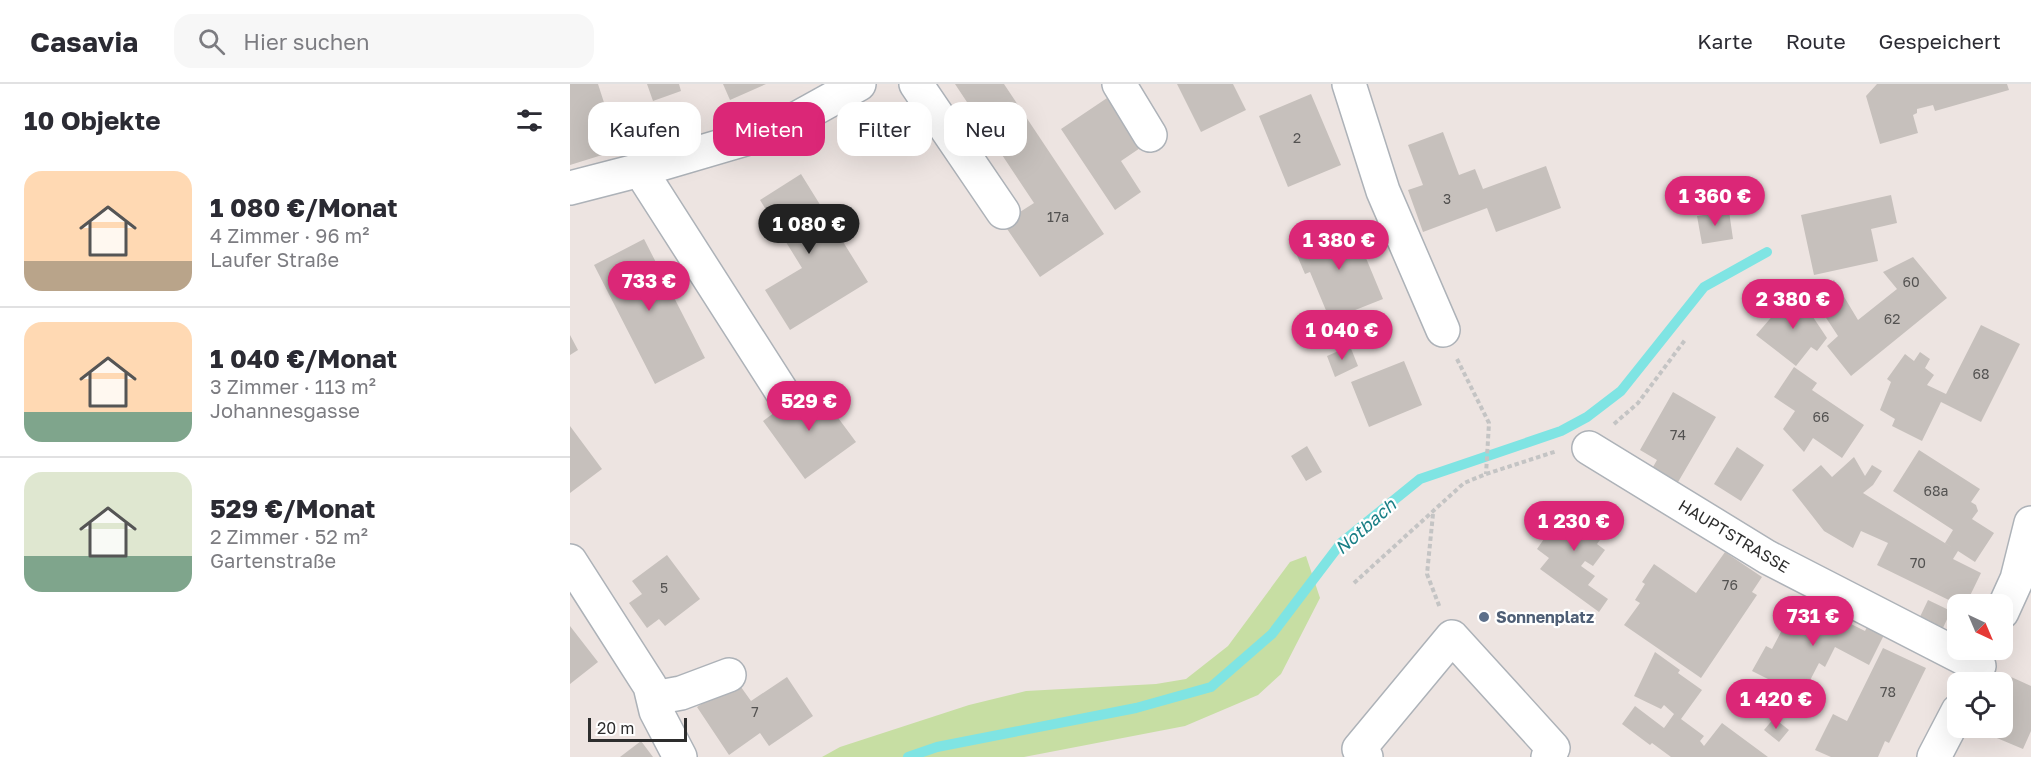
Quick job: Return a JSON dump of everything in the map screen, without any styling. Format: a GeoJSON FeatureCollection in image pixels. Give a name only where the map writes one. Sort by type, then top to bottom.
{"type":"FeatureCollection","features":[{"type":"Feature","properties":{"kind":"street"},"geometry":{"type":"LineString","coordinates":[[570,188],[776,130],[859,84]]}},
{"type":"Feature","properties":{"kind":"street"},"geometry":{"type":"LineString","coordinates":[[916,84],[1003,212]]}},
{"type":"Feature","properties":{"kind":"street"},"geometry":{"type":"LineString","coordinates":[[1119,84],[1150,135]]}},
{"type":"Feature","properties":{"kind":"street"},"geometry":{"type":"LineString","coordinates":[[1349,84],[1383,191],[1443,330]]}},
{"type":"Feature","properties":{"kind":"street"},"geometry":{"type":"LineString","coordinates":[[640,170],[782,392]]}},
{"type":"Feature","properties":{"kind":"street","name":"HAUPTSTRASSE"},"geometry":{"type":"LineString","coordinates":[[1589,448],[1767,557],[1979,666]]}},
{"type":"Feature","properties":{"kind":"street"},"geometry":{"type":"LineString","coordinates":[[2010,594],[2017,579],[2031,523]]}},
{"type":"Feature","properties":{"kind":"street"},"geometry":{"type":"LineString","coordinates":[[570,561],[650,686],[655,705],[680,757]]}},
{"type":"Feature","properties":{"kind":"street"},"geometry":{"type":"LineString","coordinates":[[1366,757],[1359,748],[1452,638],[1553,748],[1548,757]]}},
{"type":"Feature","properties":{"kind":"street"},"geometry":{"type":"LineString","coordinates":[[655,705],[729,675]]}},
{"type":"Feature","properties":{"kind":"street"},"geometry":{"type":"LineString","coordinates":[[1934,757],[1947,732]]}},
{"type":"Feature","properties":{"kind":"path"},"geometry":{"type":"LineString","coordinates":[[1443,330],[1489,423],[1486,474]]}},
{"type":"Feature","properties":{"kind":"path"},"geometry":{"type":"LineString","coordinates":[[1354,583],[1464,483],[1572,446],[1589,448],[1638,403],[1685,340]]}},
{"type":"Feature","properties":{"kind":"path"},"geometry":{"type":"LineString","coordinates":[[1433,513],[1427,574],[1452,638]]}},
{"type":"Feature","properties":{"kind":"green space"},"geometry":{"type":"Polygon","coordinates":[[[1306,556],[1320,598],[1281,674],[1258,695],[1185,726],[1024,757],[822,757],[840,747],[969,705],[1026,691],[1156,684],[1186,679],[1228,646],[1290,562],[1306,556]]]}},
{"type":"Feature","properties":{"kind":"building"},"geometry":{"type":"Polygon","coordinates":[[[570,84],[598,84],[604,102],[588,102],[588,156],[599,156],[570,165],[570,84]]]}},
{"type":"Feature","properties":{"kind":"building"},"geometry":{"type":"Polygon","coordinates":[[[647,84],[679,84],[681,91],[653,101],[647,84]]]}},
{"type":"Feature","properties":{"kind":"building"},"geometry":{"type":"Polygon","coordinates":[[[723,84],[766,84],[730,100],[723,84]]]}},
{"type":"Feature","properties":{"kind":"building"},"geometry":{"type":"Polygon","coordinates":[[[955,84],[1004,84],[1016,102],[967,102],[955,84]]]}},
{"type":"Feature","properties":{"kind":"building"},"geometry":{"type":"Polygon","coordinates":[[[1177,84],[1233,84],[1246,110],[1201,132],[1177,84]]]}},
{"type":"Feature","properties":{"kind":"building"},"geometry":{"type":"Polygon","coordinates":[[[1877,84],[2007,84],[2009,90],[1935,111],[1933,105],[1917,109],[1917,113],[1913,115],[1918,133],[1880,144],[1866,96],[1877,84]]]}},
{"type":"Feature","properties":{"kind":"building"},"geometry":{"type":"Polygon","coordinates":[[[1113,94],[1146,144],[1121,161],[1141,192],[1115,210],[1061,129],[1113,94]]]}},
{"type":"Feature","properties":{"kind":"building"},"geometry":{"type":"Polygon","coordinates":[[[1311,94],[1341,165],[1288,187],[1259,116],[1311,94]]]}},
{"type":"Feature","properties":{"kind":"building"},"geometry":{"type":"Polygon","coordinates":[[[1027,118],[1104,234],[1040,277],[1003,223],[1034,203],[1003,156],[1027,156],[1027,118]]]}},
{"type":"Feature","properties":{"kind":"building"},"geometry":{"type":"Polygon","coordinates":[[[1443,132],[1459,175],[1475,169],[1483,189],[1546,166],[1561,208],[1496,232],[1487,208],[1423,232],[1408,190],[1423,185],[1408,145],[1443,132]]]}},
{"type":"Feature","properties":{"kind":"building"},"geometry":{"type":"Polygon","coordinates":[[[801,174],[868,282],[790,330],[765,290],[802,268],[760,200],[801,174]]]}},
{"type":"Feature","properties":{"kind":"building"},"geometry":{"type":"Polygon","coordinates":[[[1891,195],[1897,223],[1871,229],[1878,261],[1814,275],[1801,215],[1891,195]]]}},
{"type":"Feature","properties":{"kind":"building"},"geometry":{"type":"Polygon","coordinates":[[[1729,211],[1733,239],[1702,244],[1697,216],[1729,211]]]}},
{"type":"Feature","properties":{"kind":"building"},"geometry":{"type":"Polygon","coordinates":[[[1351,222],[1383,299],[1330,320],[1310,272],[1305,274],[1293,246],[1351,222]]]}},
{"type":"Feature","properties":{"kind":"building"},"geometry":{"type":"Polygon","coordinates":[[[644,239],[705,358],[655,384],[594,265],[644,239]]]}},
{"type":"Feature","properties":{"kind":"building"},"geometry":{"type":"Polygon","coordinates":[[[1913,257],[1947,298],[1851,376],[1827,346],[1838,336],[1811,295],[1834,280],[1858,320],[1897,289],[1883,272],[1913,257]]]}},
{"type":"Feature","properties":{"kind":"building"},"geometry":{"type":"Polygon","coordinates":[[[1795,290],[1827,338],[1817,351],[1811,347],[1796,366],[1756,335],[1795,290]]]}},
{"type":"Feature","properties":{"kind":"building"},"geometry":{"type":"Polygon","coordinates":[[[1981,325],[2020,344],[1981,422],[1941,402],[1922,441],[1892,426],[1895,419],[1880,410],[1891,382],[1887,379],[1905,354],[1914,361],[1920,352],[1930,359],[1925,368],[1934,375],[1927,385],[1946,394],[1981,325]]]}},
{"type":"Feature","properties":{"kind":"building"},"geometry":{"type":"Polygon","coordinates":[[[570,335],[578,350],[570,355],[570,335]]]}},
{"type":"Feature","properties":{"kind":"building"},"geometry":{"type":"Polygon","coordinates":[[[1350,346],[1358,366],[1335,377],[1327,356],[1350,346]]]}},
{"type":"Feature","properties":{"kind":"building"},"geometry":{"type":"Polygon","coordinates":[[[1404,361],[1422,405],[1369,427],[1351,382],[1404,361]]]}},
{"type":"Feature","properties":{"kind":"building"},"geometry":{"type":"Polygon","coordinates":[[[1794,367],[1817,383],[1812,390],[1864,425],[1842,458],[1813,438],[1804,452],[1783,429],[1795,411],[1774,397],[1794,367]]]}},
{"type":"Feature","properties":{"kind":"building"},"geometry":{"type":"Polygon","coordinates":[[[813,384],[856,442],[805,479],[763,421],[813,384]]]}},
{"type":"Feature","properties":{"kind":"building"},"geometry":{"type":"Polygon","coordinates":[[[1673,392],[1716,417],[1674,489],[1649,474],[1657,460],[1640,450],[1673,392]]]}},
{"type":"Feature","properties":{"kind":"building"},"geometry":{"type":"Polygon","coordinates":[[[570,426],[602,469],[570,493],[570,426]]]}},
{"type":"Feature","properties":{"kind":"building"},"geometry":{"type":"Polygon","coordinates":[[[1307,446],[1322,472],[1306,481],[1291,456],[1307,446]]]}},
{"type":"Feature","properties":{"kind":"building"},"geometry":{"type":"Polygon","coordinates":[[[1737,447],[1764,465],[1741,501],[1714,484],[1737,447]]]}},
{"type":"Feature","properties":{"kind":"building"},"geometry":{"type":"Polygon","coordinates":[[[1919,450],[1980,489],[1971,502],[1976,505],[1978,511],[1972,519],[1994,533],[1975,562],[1958,551],[1953,559],[1981,573],[1971,594],[1947,594],[1947,599],[1877,565],[1888,543],[1861,531],[1853,548],[1824,531],[1792,490],[1821,465],[1832,477],[1854,457],[1865,476],[1872,465],[1882,471],[1873,485],[1863,493],[1953,548],[1945,543],[1953,530],[1893,491],[1919,450]]]}},
{"type":"Feature","properties":{"kind":"building"},"geometry":{"type":"Polygon","coordinates":[[[1570,501],[1608,529],[1597,544],[1605,550],[1593,566],[1585,561],[1581,566],[1595,576],[1588,585],[1608,599],[1599,612],[1540,569],[1549,558],[1537,549],[1546,536],[1540,533],[1554,513],[1559,517],[1570,501]]]}},
{"type":"Feature","properties":{"kind":"building"},"geometry":{"type":"Polygon","coordinates":[[[1725,552],[1762,577],[1752,592],[1757,595],[1701,678],[1624,625],[1640,603],[1635,600],[1645,584],[1642,582],[1654,564],[1696,593],[1725,552]]]}},
{"type":"Feature","properties":{"kind":"building"},"geometry":{"type":"Polygon","coordinates":[[[667,555],[700,599],[665,626],[659,619],[647,628],[629,603],[642,594],[632,581],[667,555]]]}},
{"type":"Feature","properties":{"kind":"building"},"geometry":{"type":"Polygon","coordinates":[[[1928,600],[1947,609],[1947,619],[1941,632],[1918,621],[1928,600]]]}},
{"type":"Feature","properties":{"kind":"building"},"geometry":{"type":"Polygon","coordinates":[[[1797,601],[1839,623],[1841,619],[1865,631],[1869,623],[1886,631],[1869,665],[1835,647],[1825,667],[1819,663],[1802,696],[1752,671],[1766,646],[1772,649],[1797,601]]]}},
{"type":"Feature","properties":{"kind":"building"},"geometry":{"type":"Polygon","coordinates":[[[570,626],[598,662],[570,684],[570,626]]]}},
{"type":"Feature","properties":{"kind":"building"},"geometry":{"type":"Polygon","coordinates":[[[1883,648],[1926,668],[1889,743],[1885,741],[1878,757],[1831,757],[1815,750],[1833,714],[1847,721],[1883,648]]]}},
{"type":"Feature","properties":{"kind":"building"},"geometry":{"type":"Polygon","coordinates":[[[1655,652],[1680,670],[1678,673],[1702,690],[1681,719],[1704,736],[1700,741],[1704,746],[1722,723],[1768,757],[1671,757],[1622,724],[1635,706],[1664,728],[1674,714],[1664,705],[1661,709],[1634,696],[1655,652]]]}},
{"type":"Feature","properties":{"kind":"building"},"geometry":{"type":"Polygon","coordinates":[[[787,677],[813,716],[769,746],[760,733],[729,755],[697,707],[736,680],[751,701],[787,677]]]}},
{"type":"Feature","properties":{"kind":"building"},"geometry":{"type":"Polygon","coordinates":[[[2013,678],[2031,686],[2031,731],[2023,749],[1997,738],[2013,738],[2013,678]]]}},
{"type":"Feature","properties":{"kind":"building"},"geometry":{"type":"Polygon","coordinates":[[[1774,718],[1789,730],[1779,742],[1764,730],[1774,718]]]}},
{"type":"Feature","properties":{"kind":"building"},"geometry":{"type":"Polygon","coordinates":[[[641,741],[653,757],[620,757],[641,741]]]}},
{"type":"Feature","properties":{"kind":"waterway","name":"Notbach"},"geometry":{"type":"LineString","coordinates":[[908,757],[937,747],[1136,708],[1211,687],[1272,634],[1341,543],[1420,479],[1561,431],[1587,417],[1621,391],[1704,287],[1767,252]]}},
{"type":"Feature","properties":{"kind":"place","name":"Sonnenplatz"},"geometry":{"type":"Point","coordinates":[1484,617]}}]}
